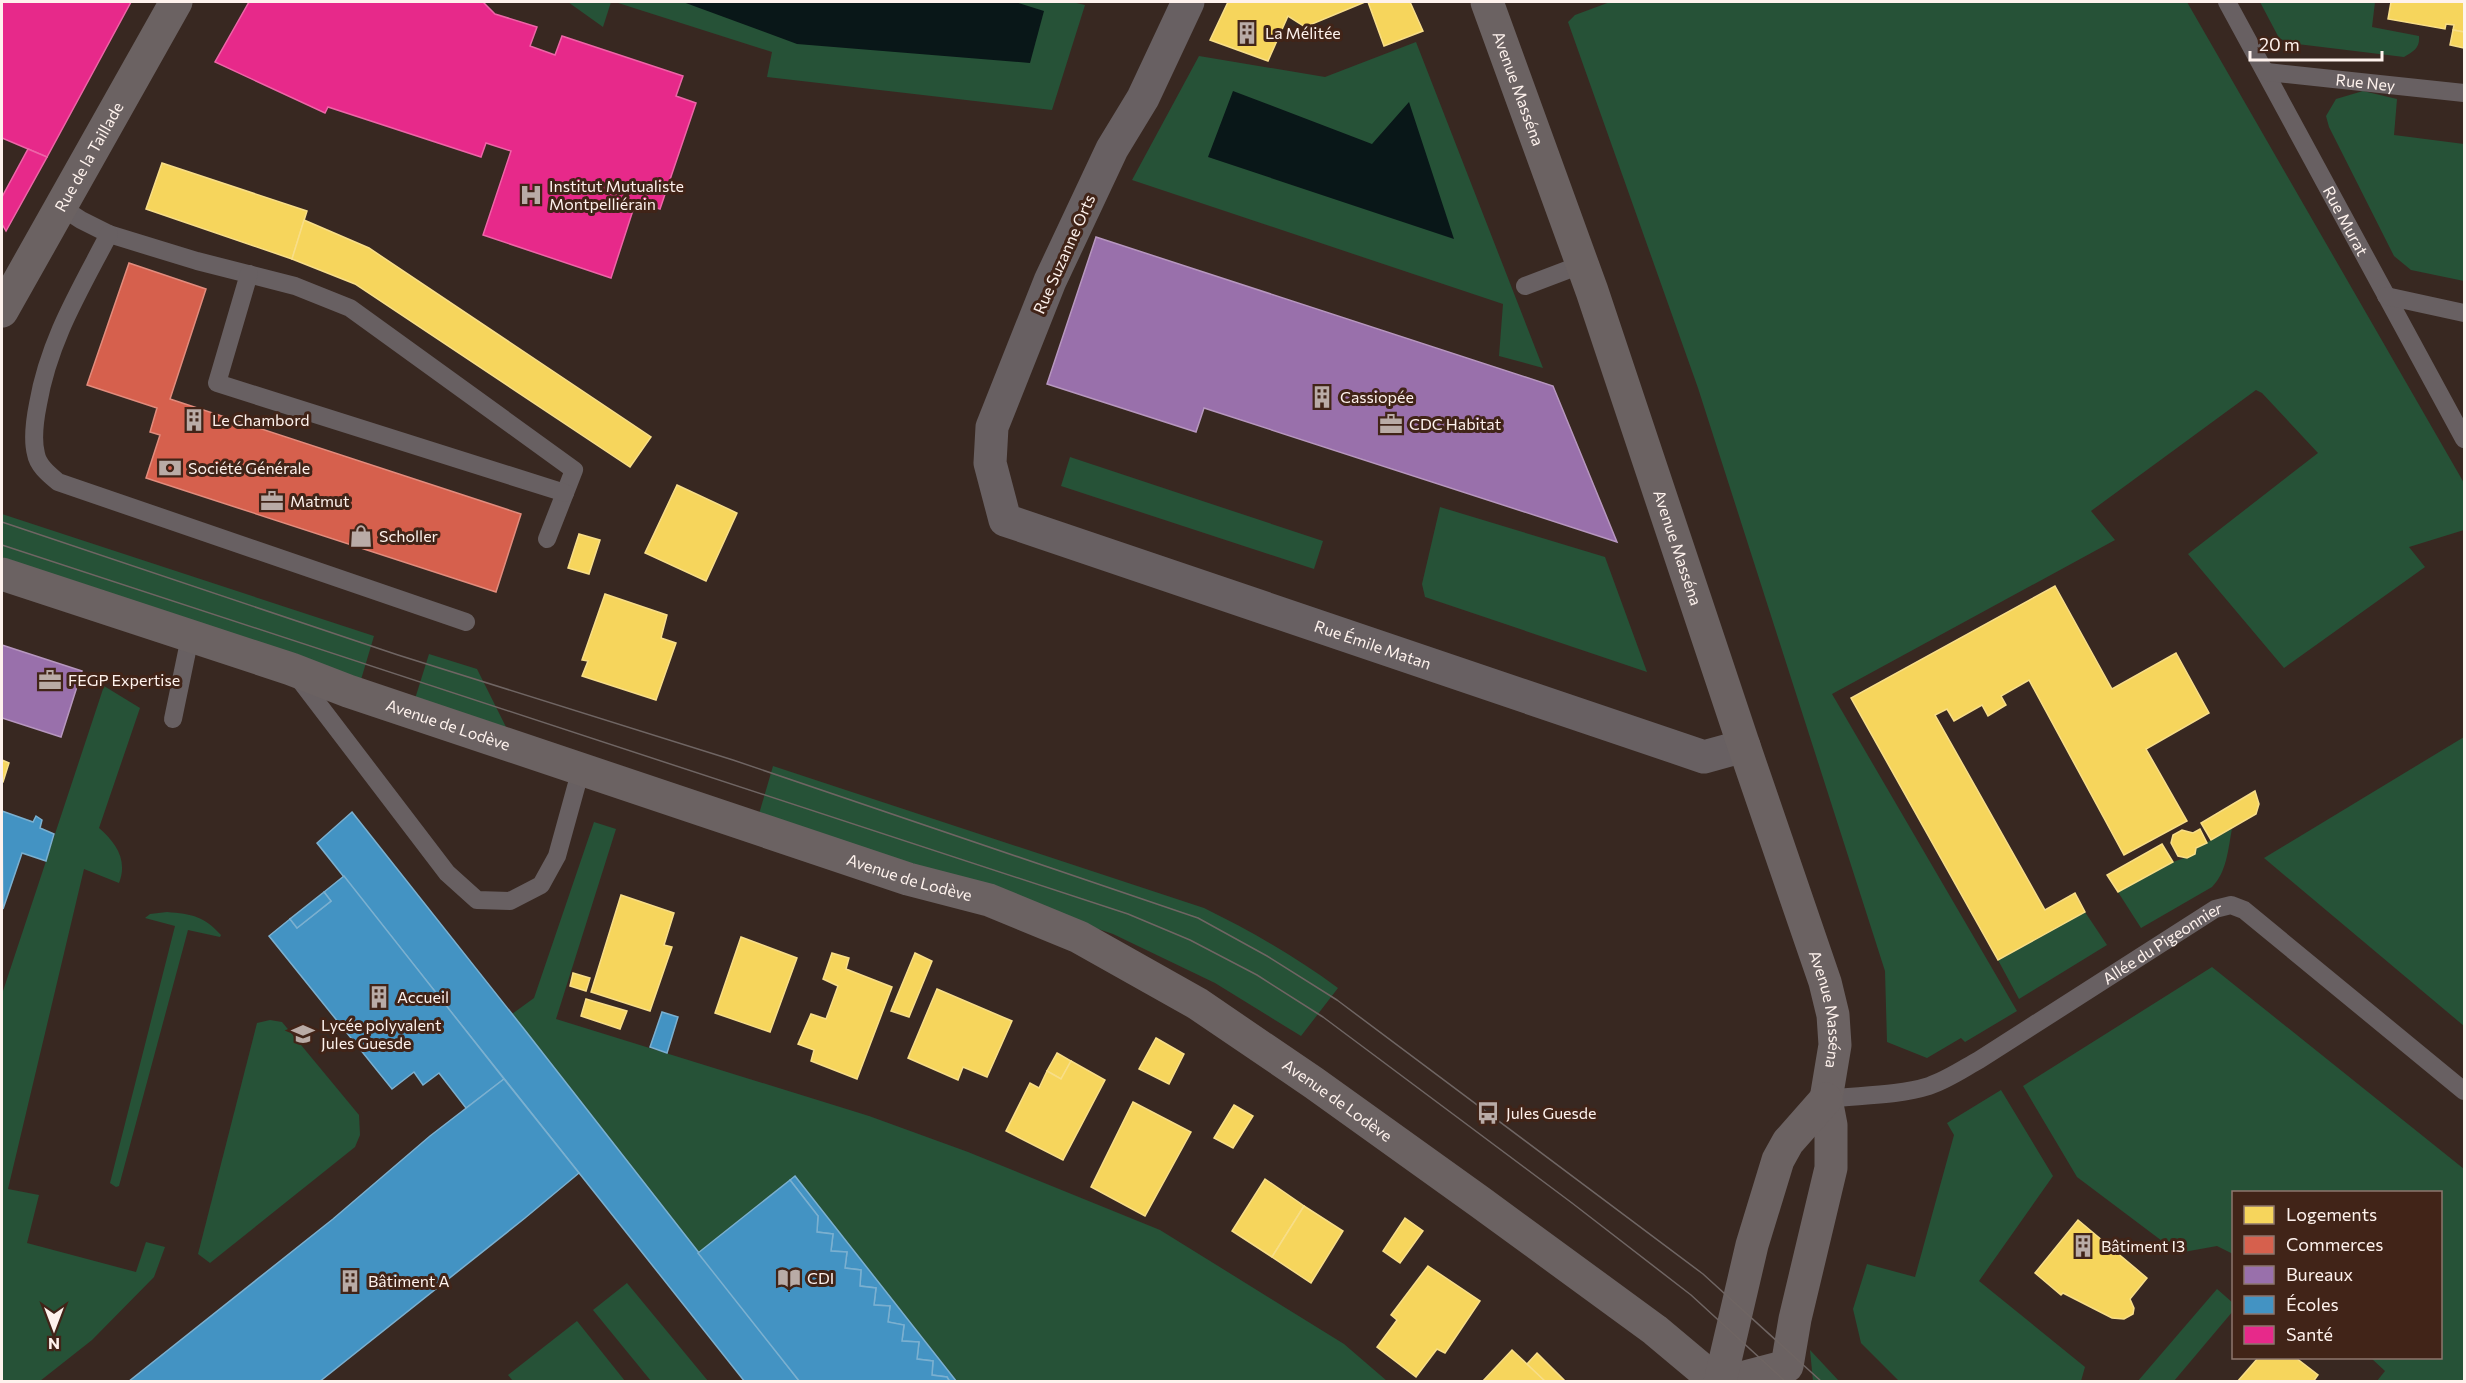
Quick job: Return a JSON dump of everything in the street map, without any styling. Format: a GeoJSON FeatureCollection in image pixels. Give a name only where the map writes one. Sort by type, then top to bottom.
{"type":"FeatureCollection","features":[{"type":"Feature","properties":{"kind":"street","name":"Rue de la Taillade"},"geometry":{"type":"LineString","coordinates":[[2,311],[176,2]]}},
{"type":"Feature","properties":{"kind":"street","name":"Rue Suzanne Orts"},"geometry":{"type":"LineString","coordinates":[[1005,520],[990,463],[992,427],[1050,281],[1112,149],[1143,98],[1188,2]]}},
{"type":"Feature","properties":{"kind":"street","name":"Avenue Masséna"},"geometry":{"type":"LineString","coordinates":[[1487,2],[1582,264],[1825,982],[1830,1004],[1835,1045],[1826,1099],[1831,1125],[1831,1168],[1795,1319],[1788,1374],[1726,1382]]}},
{"type":"Feature","properties":{"kind":"street","name":"Rue Émile Matan"},"geometry":{"type":"LineString","coordinates":[[1005,520],[1704,758],[1744,746]]}},
{"type":"Feature","properties":{"kind":"street","name":"Avenue de Lodève"},"geometry":{"type":"LineString","coordinates":[[2,574],[291,669],[348,692],[908,879],[989,900],[1079,937],[1198,1004],[1314,1083],[1641,1319],[1719,1382]]}},
{"type":"Feature","properties":{"kind":"street"},"geometry":{"type":"LineString","coordinates":[[1719,1382],[1752,1245],[1778,1160],[1793,1136],[1826,1099]]}},
{"type":"Feature","properties":{"kind":"lane","name":"Rue Murat"},"geometry":{"type":"LineString","coordinates":[[2227,2],[2464,439]]}},
{"type":"Feature","properties":{"kind":"lane","name":"Rue Ney"},"geometry":{"type":"LineString","coordinates":[[2266,72],[2464,93]]}},
{"type":"Feature","properties":{"kind":"lane"},"geometry":{"type":"LineString","coordinates":[[61,207],[109,234],[295,286],[350,308],[574,470],[547,539]]}},
{"type":"Feature","properties":{"kind":"lane"},"geometry":{"type":"LineString","coordinates":[[109,234],[54,341],[44,373],[35,421],[36,455],[45,471],[58,482],[466,622]]}},
{"type":"Feature","properties":{"kind":"lane"},"geometry":{"type":"LineString","coordinates":[[1525,286],[1582,264]]}},
{"type":"Feature","properties":{"kind":"lane"},"geometry":{"type":"LineString","coordinates":[[249,274],[217,382],[565,493]]}},
{"type":"Feature","properties":{"kind":"lane"},"geometry":{"type":"LineString","coordinates":[[2386,296],[2464,313]]}},
{"type":"Feature","properties":{"kind":"lane"},"geometry":{"type":"LineString","coordinates":[[173,719],[190,637]]}},
{"type":"Feature","properties":{"kind":"lane"},"geometry":{"type":"LineString","coordinates":[[291,669],[447,873],[477,900],[510,901],[541,885],[557,856],[581,769]]}},
{"type":"Feature","properties":{"kind":"lane","name":"Allée du Pigeonnier"},"geometry":{"type":"LineString","coordinates":[[1826,1099],[1909,1090],[1944,1080],[2215,909],[2231,905],[2244,910],[2464,1091]]}},
{"type":"Feature","properties":{"kind":"green space"},"geometry":{"type":"Polygon","coordinates":[[[568,2],[611,2],[603,27],[568,2]]]}},
{"type":"Feature","properties":{"kind":"green space"},"geometry":{"type":"Polygon","coordinates":[[[615,2],[1072,2],[1085,5],[1052,110],[767,77],[772,52],[615,2]]]}},
{"type":"Feature","properties":{"kind":"green space"},"geometry":{"type":"Polygon","coordinates":[[[1610,2],[2187,2],[2464,483],[2464,530],[2409,547],[2425,567],[2284,668],[2188,554],[2318,453],[2262,393],[2256,390],[2091,511],[2115,540],[1832,694],[2017,1011],[1965,1042],[1961,1038],[1927,1058],[1887,1042],[1885,971],[1698,388],[1568,22],[1575,15],[1610,2]]]}},
{"type":"Feature","properties":{"kind":"green space"},"geometry":{"type":"Polygon","coordinates":[[[2260,2],[2375,2],[2372,27],[2419,36],[2418,44],[2404,57],[2289,43],[2279,38],[2260,2]]]}},
{"type":"Feature","properties":{"kind":"green space"},"geometry":{"type":"Polygon","coordinates":[[[1416,42],[1543,368],[1499,356],[1503,304],[1132,180],[1199,56],[1325,77],[1416,42]]]}},
{"type":"Feature","properties":{"kind":"green space"},"geometry":{"type":"Polygon","coordinates":[[[2363,91],[2397,99],[2394,135],[2464,144],[2464,281],[2411,270],[2394,256],[2329,127],[2326,116],[2336,99],[2363,91]]]}},
{"type":"Feature","properties":{"kind":"green space"},"geometry":{"type":"Polygon","coordinates":[[[1070,457],[1323,541],[1314,569],[1061,486],[1070,457]]]}},
{"type":"Feature","properties":{"kind":"green space"},"geometry":{"type":"Polygon","coordinates":[[[1440,507],[1605,557],[1647,672],[1425,597],[1422,584],[1440,507]]]}},
{"type":"Feature","properties":{"kind":"green space"},"geometry":{"type":"Polygon","coordinates":[[[2,514],[374,636],[360,683],[161,617],[2,557],[2,514]]]}},
{"type":"Feature","properties":{"kind":"green space"},"geometry":{"type":"Polygon","coordinates":[[[429,654],[477,669],[509,733],[414,702],[429,654]]]}},
{"type":"Feature","properties":{"kind":"green space"},"geometry":{"type":"Polygon","coordinates":[[[104,686],[140,708],[99,828],[119,852],[121,875],[119,883],[84,869],[8,1189],[39,1195],[27,1243],[136,1272],[146,1242],[165,1247],[154,1277],[92,1340],[40,1381],[2,1382],[2,994],[104,686]]]}},
{"type":"Feature","properties":{"kind":"green space"},"geometry":{"type":"Polygon","coordinates":[[[2464,737],[2464,1026],[2264,858],[2464,737]]]}},
{"type":"Feature","properties":{"kind":"green space"},"geometry":{"type":"Polygon","coordinates":[[[773,766],[1204,908],[1273,945],[1338,988],[1301,1036],[1215,983],[1113,934],[759,814],[773,766]]]}},
{"type":"Feature","properties":{"kind":"green space"},"geometry":{"type":"Polygon","coordinates":[[[594,822],[616,829],[556,1019],[869,1116],[968,1152],[1160,1230],[1344,1344],[1387,1381],[957,1381],[795,1177],[698,1253],[512,1014],[534,998],[594,822]]]}},
{"type":"Feature","properties":{"kind":"green space"},"geometry":{"type":"Polygon","coordinates":[[[2232,829],[2224,867],[2212,887],[2141,928],[2118,892],[2173,862],[2195,854],[2196,848],[2232,829]]]}},
{"type":"Feature","properties":{"kind":"green space"},"geometry":{"type":"Polygon","coordinates":[[[167,912],[197,917],[221,935],[220,937],[188,930],[119,1186],[116,1187],[110,1183],[175,926],[145,918],[150,914],[167,912]]]}},
{"type":"Feature","properties":{"kind":"green space"},"geometry":{"type":"Polygon","coordinates":[[[2085,912],[2107,945],[2019,999],[1998,960],[2085,912]]]}},
{"type":"Feature","properties":{"kind":"green space"},"geometry":{"type":"Polygon","coordinates":[[[2212,967],[2464,1169],[2464,1381],[2377,1381],[2385,1371],[2372,1359],[2442,1359],[2442,1191],[2232,1191],[2232,1254],[2217,1246],[2178,1253],[2077,1177],[2023,1086],[2212,967]]]}},
{"type":"Feature","properties":{"kind":"green space"},"geometry":{"type":"Polygon","coordinates":[[[270,1020],[282,1022],[359,1115],[360,1135],[355,1147],[210,1263],[198,1254],[257,1023],[270,1020]]]}},
{"type":"Feature","properties":{"kind":"green space"},"geometry":{"type":"Polygon","coordinates":[[[2001,1090],[2053,1176],[1979,1281],[2085,1367],[2081,1381],[1899,1381],[1861,1343],[1853,1309],[1867,1264],[1915,1277],[1954,1135],[1947,1123],[2001,1090]]]}},
{"type":"Feature","properties":{"kind":"green space"},"geometry":{"type":"Polygon","coordinates":[[[627,1283],[708,1381],[651,1381],[593,1310],[627,1283]]]}},
{"type":"Feature","properties":{"kind":"green space"},"geometry":{"type":"Polygon","coordinates":[[[2217,1289],[2232,1302],[2232,1312],[2174,1381],[2138,1381],[2217,1289]]]}},
{"type":"Feature","properties":{"kind":"green space"},"geometry":{"type":"Polygon","coordinates":[[[577,1321],[625,1381],[513,1381],[508,1375],[577,1321]]]}},
{"type":"Feature","properties":{"kind":"green space"},"geometry":{"type":"Polygon","coordinates":[[[1810,1350],[1839,1381],[1813,1381],[1810,1350]]]}},
{"type":"Feature","properties":{"kind":"shaded area"},"geometry":{"type":"Polygon","coordinates":[[[683,2],[1015,2],[1044,11],[1030,63],[797,44],[683,2]]]}},
{"type":"Feature","properties":{"kind":"shaded area"},"geometry":{"type":"Polygon","coordinates":[[[1233,91],[1372,144],[1409,102],[1454,239],[1208,157],[1233,91]]]}},
{"type":"Feature","properties":{"kind":"building: Logements","name":"La Mélitée"},"geometry":{"type":"Polygon","coordinates":[[[1228,2],[1365,2],[1305,27],[1288,16],[1268,61],[1210,40],[1228,2]]]}},
{"type":"Feature","properties":{"kind":"building: Logements","name":"La Mélitée"},"geometry":{"type":"Polygon","coordinates":[[[1368,2],[1410,2],[1423,31],[1384,46],[1368,2]]]}},
{"type":"Feature","properties":{"kind":"building: Logements"},"geometry":{"type":"Polygon","coordinates":[[[2391,2],[2464,2],[2464,32],[2453,30],[2454,25],[2446,24],[2445,29],[2388,19],[2391,2]]]}},
{"type":"Feature","properties":{"kind":"building: Logements"},"geometry":{"type":"Polygon","coordinates":[[[2453,30],[2464,32],[2464,48],[2450,45],[2453,30]]]}},
{"type":"Feature","properties":{"kind":"building: Logements"},"geometry":{"type":"Polygon","coordinates":[[[162,163],[307,211],[292,259],[146,209],[162,163]]]}},
{"type":"Feature","properties":{"kind":"building: Logements"},"geometry":{"type":"Polygon","coordinates":[[[304,220],[369,248],[651,437],[630,467],[355,284],[292,259],[304,220]]]}},
{"type":"Feature","properties":{"kind":"building: Logements"},"geometry":{"type":"Polygon","coordinates":[[[677,485],[737,513],[706,581],[645,553],[677,485]]]}},
{"type":"Feature","properties":{"kind":"building: Logements"},"geometry":{"type":"Polygon","coordinates":[[[579,534],[600,540],[589,574],[568,568],[579,534]]]}},
{"type":"Feature","properties":{"kind":"building: Logements"},"geometry":{"type":"Polygon","coordinates":[[[2055,586],[2112,689],[2176,653],[2209,713],[2146,749],[2187,821],[2124,855],[2029,680],[2001,696],[2006,705],[1988,716],[1982,705],[1954,721],[1947,709],[1935,715],[2045,910],[2075,893],[2085,912],[1998,960],[1851,698],[2055,586]]]}},
{"type":"Feature","properties":{"kind":"building: Logements"},"geometry":{"type":"Polygon","coordinates":[[[605,594],[667,615],[661,638],[676,643],[656,700],[582,676],[588,661],[582,660],[605,594]]]}},
{"type":"Feature","properties":{"kind":"building: Logements"},"geometry":{"type":"Polygon","coordinates":[[[2,760],[9,763],[3,782],[2,782],[2,760]]]}},
{"type":"Feature","properties":{"kind":"building: Logements"},"geometry":{"type":"Polygon","coordinates":[[[2255,791],[2259,804],[2256,814],[2211,840],[2201,823],[2255,791]]]}},
{"type":"Feature","properties":{"kind":"building: Logements"},"geometry":{"type":"Polygon","coordinates":[[[2200,829],[2207,843],[2196,848],[2195,854],[2187,858],[2178,856],[2171,843],[2173,835],[2182,830],[2193,833],[2200,829]]]}},
{"type":"Feature","properties":{"kind":"building: Logements"},"geometry":{"type":"Polygon","coordinates":[[[2162,844],[2173,862],[2118,892],[2107,875],[2162,844]]]}},
{"type":"Feature","properties":{"kind":"building: Logements"},"geometry":{"type":"Polygon","coordinates":[[[621,895],[674,913],[664,945],[672,947],[650,1011],[591,992],[621,895]]]}},
{"type":"Feature","properties":{"kind":"building: Logements"},"geometry":{"type":"Polygon","coordinates":[[[741,937],[797,958],[770,1032],[715,1013],[741,937]]]}},
{"type":"Feature","properties":{"kind":"building: Logements"},"geometry":{"type":"Polygon","coordinates":[[[832,953],[849,958],[846,969],[892,987],[857,1079],[811,1061],[814,1050],[798,1044],[811,1014],[826,1019],[838,986],[823,979],[832,953]]]}},
{"type":"Feature","properties":{"kind":"building: Logements"},"geometry":{"type":"Polygon","coordinates":[[[915,953],[932,961],[909,1017],[891,1011],[915,953]]]}},
{"type":"Feature","properties":{"kind":"building: Logements"},"geometry":{"type":"Polygon","coordinates":[[[573,973],[590,978],[586,991],[570,986],[573,973]]]}},
{"type":"Feature","properties":{"kind":"building: Logements"},"geometry":{"type":"Polygon","coordinates":[[[937,989],[1012,1021],[987,1077],[963,1067],[958,1080],[908,1058],[937,989]]]}},
{"type":"Feature","properties":{"kind":"building: Logements"},"geometry":{"type":"Polygon","coordinates":[[[586,999],[627,1011],[620,1029],[581,1016],[586,999]]]}},
{"type":"Feature","properties":{"kind":"building: Logements"},"geometry":{"type":"Polygon","coordinates":[[[1156,1038],[1184,1054],[1169,1084],[1139,1069],[1156,1038]]]}},
{"type":"Feature","properties":{"kind":"building: Logements"},"geometry":{"type":"Polygon","coordinates":[[[1057,1053],[1071,1061],[1061,1079],[1047,1071],[1057,1053]]]}},
{"type":"Feature","properties":{"kind":"building: Logements"},"geometry":{"type":"Polygon","coordinates":[[[1071,1061],[1105,1080],[1063,1160],[1006,1131],[1030,1083],[1039,1088],[1047,1071],[1061,1079],[1071,1061]]]}},
{"type":"Feature","properties":{"kind":"building: Logements"},"geometry":{"type":"Polygon","coordinates":[[[1133,1102],[1191,1132],[1145,1216],[1091,1187],[1133,1102]]]}},
{"type":"Feature","properties":{"kind":"building: Logements"},"geometry":{"type":"Polygon","coordinates":[[[1234,1105],[1253,1116],[1233,1148],[1214,1138],[1234,1105]]]}},
{"type":"Feature","properties":{"kind":"building: Logements"},"geometry":{"type":"Polygon","coordinates":[[[1265,1179],[1304,1206],[1272,1257],[1232,1231],[1265,1179]]]}},
{"type":"Feature","properties":{"kind":"building: Logements"},"geometry":{"type":"Polygon","coordinates":[[[1304,1206],[1343,1231],[1311,1283],[1272,1257],[1304,1206]]]}},
{"type":"Feature","properties":{"kind":"building: Logements"},"geometry":{"type":"Polygon","coordinates":[[[1405,1218],[1423,1231],[1400,1263],[1383,1251],[1405,1218]]]}},
{"type":"Feature","properties":{"kind":"building: Logements","name":"Bâtiment I3"},"geometry":{"type":"Polygon","coordinates":[[[2078,1220],[2147,1278],[2130,1299],[2134,1308],[2133,1314],[2124,1319],[2112,1318],[2063,1293],[2061,1295],[2035,1273],[2078,1220]]]}},
{"type":"Feature","properties":{"kind":"building: Logements"},"geometry":{"type":"Polygon","coordinates":[[[1428,1266],[1480,1301],[1445,1353],[1437,1349],[1416,1377],[1377,1347],[1397,1320],[1391,1315],[1428,1266]]]}},
{"type":"Feature","properties":{"kind":"building: Logements"},"geometry":{"type":"Polygon","coordinates":[[[1512,1350],[1527,1364],[1546,1382],[1482,1382],[1512,1350]]]}},
{"type":"Feature","properties":{"kind":"building: Logements"},"geometry":{"type":"Polygon","coordinates":[[[1537,1353],[1564,1380],[1563,1382],[1546,1382],[1527,1364],[1537,1353]]]}},
{"type":"Feature","properties":{"kind":"building: Logements"},"geometry":{"type":"Polygon","coordinates":[[[2257,1359],[2297,1359],[2318,1375],[2313,1382],[2237,1382],[2257,1359]]]}},
{"type":"Feature","properties":{"kind":"building: Commerces","name":"Le Chambord"},"geometry":{"type":"Polygon","coordinates":[[[129,263],[206,289],[170,399],[521,514],[496,592],[146,478],[160,435],[150,432],[157,408],[87,385],[129,263]]]}},
{"type":"Feature","properties":{"kind":"building: Bureaux","name":"Cassiopée"},"geometry":{"type":"Polygon","coordinates":[[[1096,237],[1553,386],[1617,542],[1204,408],[1196,432],[1047,384],[1096,237]]]}},
{"type":"Feature","properties":{"kind":"building: Bureaux"},"geometry":{"type":"Polygon","coordinates":[[[2,645],[82,671],[61,737],[2,718],[2,645]]]}},
{"type":"Feature","properties":{"kind":"building: Écoles"},"geometry":{"type":"Polygon","coordinates":[[[2,811],[33,822],[36,816],[42,820],[40,828],[54,834],[46,861],[22,853],[3,909],[2,811]]]}},
{"type":"Feature","properties":{"kind":"building: Écoles"},"geometry":{"type":"Polygon","coordinates":[[[352,812],[800,1382],[745,1382],[317,843],[352,812]]]}},
{"type":"Feature","properties":{"kind":"building: Écoles","name":"Accueil"},"geometry":{"type":"Polygon","coordinates":[[[344,876],[504,1079],[466,1108],[439,1073],[423,1085],[414,1072],[392,1089],[269,936],[290,919],[297,928],[331,901],[324,892],[344,876]]]}},
{"type":"Feature","properties":{"kind":"building: Écoles"},"geometry":{"type":"Polygon","coordinates":[[[324,892],[331,901],[297,928],[290,919],[324,892]]]}},
{"type":"Feature","properties":{"kind":"building: Écoles"},"geometry":{"type":"Polygon","coordinates":[[[662,1012],[678,1017],[667,1053],[650,1047],[662,1012]]]}},
{"type":"Feature","properties":{"kind":"building: Écoles","name":"Bâtiment A"},"geometry":{"type":"Polygon","coordinates":[[[504,1079],[579,1173],[525,1218],[319,1382],[128,1382],[333,1219],[430,1136],[504,1079]]]}},
{"type":"Feature","properties":{"kind":"building: Écoles"},"geometry":{"type":"Polygon","coordinates":[[[795,1176],[957,1382],[950,1382],[947,1377],[932,1375],[933,1361],[917,1359],[919,1342],[902,1341],[904,1325],[888,1322],[890,1306],[874,1305],[876,1288],[860,1286],[861,1270],[845,1268],[847,1252],[831,1251],[833,1234],[817,1232],[818,1216],[790,1180],[795,1176]]]}},
{"type":"Feature","properties":{"kind":"building: Écoles","name":"CDI"},"geometry":{"type":"Polygon","coordinates":[[[790,1180],[818,1216],[817,1232],[833,1234],[831,1251],[847,1252],[845,1268],[861,1270],[860,1286],[876,1288],[874,1305],[890,1306],[888,1322],[904,1325],[902,1341],[919,1342],[917,1359],[933,1361],[932,1375],[947,1377],[950,1382],[800,1382],[698,1253],[790,1180]]]}},
{"type":"Feature","properties":{"kind":"building: Santé"},"geometry":{"type":"Polygon","coordinates":[[[2,2],[131,2],[47,157],[2,138],[2,2]]]}},
{"type":"Feature","properties":{"kind":"building: Santé"},"geometry":{"type":"Polygon","coordinates":[[[249,2],[483,2],[495,14],[537,27],[530,46],[555,55],[562,36],[683,76],[676,96],[696,103],[660,209],[636,201],[611,278],[483,235],[511,151],[486,143],[481,157],[328,107],[325,113],[215,62],[249,2]]]}},
{"type":"Feature","properties":{"kind":"building: Santé"},"geometry":{"type":"Polygon","coordinates":[[[28,149],[47,157],[6,231],[2,224],[2,197],[28,149]]]}},
{"type":"Feature","properties":{"kind":"tram line"},"geometry":{"type":"LineString","coordinates":[[2,522],[398,655],[733,760],[1198,918],[1267,956],[1337,1000],[1703,1274],[1822,1382]]}},
{"type":"Feature","properties":{"kind":"tram line"},"geometry":{"type":"LineString","coordinates":[[2,545],[1128,914],[1190,940],[1257,975],[1323,1017],[1691,1295],[1786,1382]]}},
{"type":"Feature","properties":{"kind":"place","name":"La Mélitée"},"geometry":{"type":"Point","coordinates":[1247,33]}},
{"type":"Feature","properties":{"kind":"place","name":"Institut Mutualiste Montpelliérain"},"geometry":{"type":"Point","coordinates":[531,195]}},
{"type":"Feature","properties":{"kind":"place","name":"Cassiopée"},"geometry":{"type":"Point","coordinates":[1322,397]}},
{"type":"Feature","properties":{"kind":"place","name":"Le Chambord"},"geometry":{"type":"Point","coordinates":[194,420]}},
{"type":"Feature","properties":{"kind":"place","name":"CDC Habitat"},"geometry":{"type":"Point","coordinates":[1391,424]}},
{"type":"Feature","properties":{"kind":"place","name":"Société Générale"},"geometry":{"type":"Point","coordinates":[170,468]}},
{"type":"Feature","properties":{"kind":"place","name":"Matmut"},"geometry":{"type":"Point","coordinates":[272,501]}},
{"type":"Feature","properties":{"kind":"place","name":"Scholler"},"geometry":{"type":"Point","coordinates":[361,536]}},
{"type":"Feature","properties":{"kind":"place","name":"FEGP Expertise"},"geometry":{"type":"Point","coordinates":[50,680]}},
{"type":"Feature","properties":{"kind":"place","name":"Accueil"},"geometry":{"type":"Point","coordinates":[379,997]}},
{"type":"Feature","properties":{"kind":"place","name":"Lycée polyvalent Jules Guesde"},"geometry":{"type":"Point","coordinates":[303,1034]}},
{"type":"Feature","properties":{"kind":"place","name":"Jules Guesde"},"geometry":{"type":"Point","coordinates":[1488,1113]}},
{"type":"Feature","properties":{"kind":"place","name":"Bâtiment I3"},"geometry":{"type":"Point","coordinates":[2083,1246]}},
{"type":"Feature","properties":{"kind":"place","name":"CDI"},"geometry":{"type":"Point","coordinates":[789,1278]}},
{"type":"Feature","properties":{"kind":"place","name":"Bâtiment A"},"geometry":{"type":"Point","coordinates":[350,1281]}}]}
